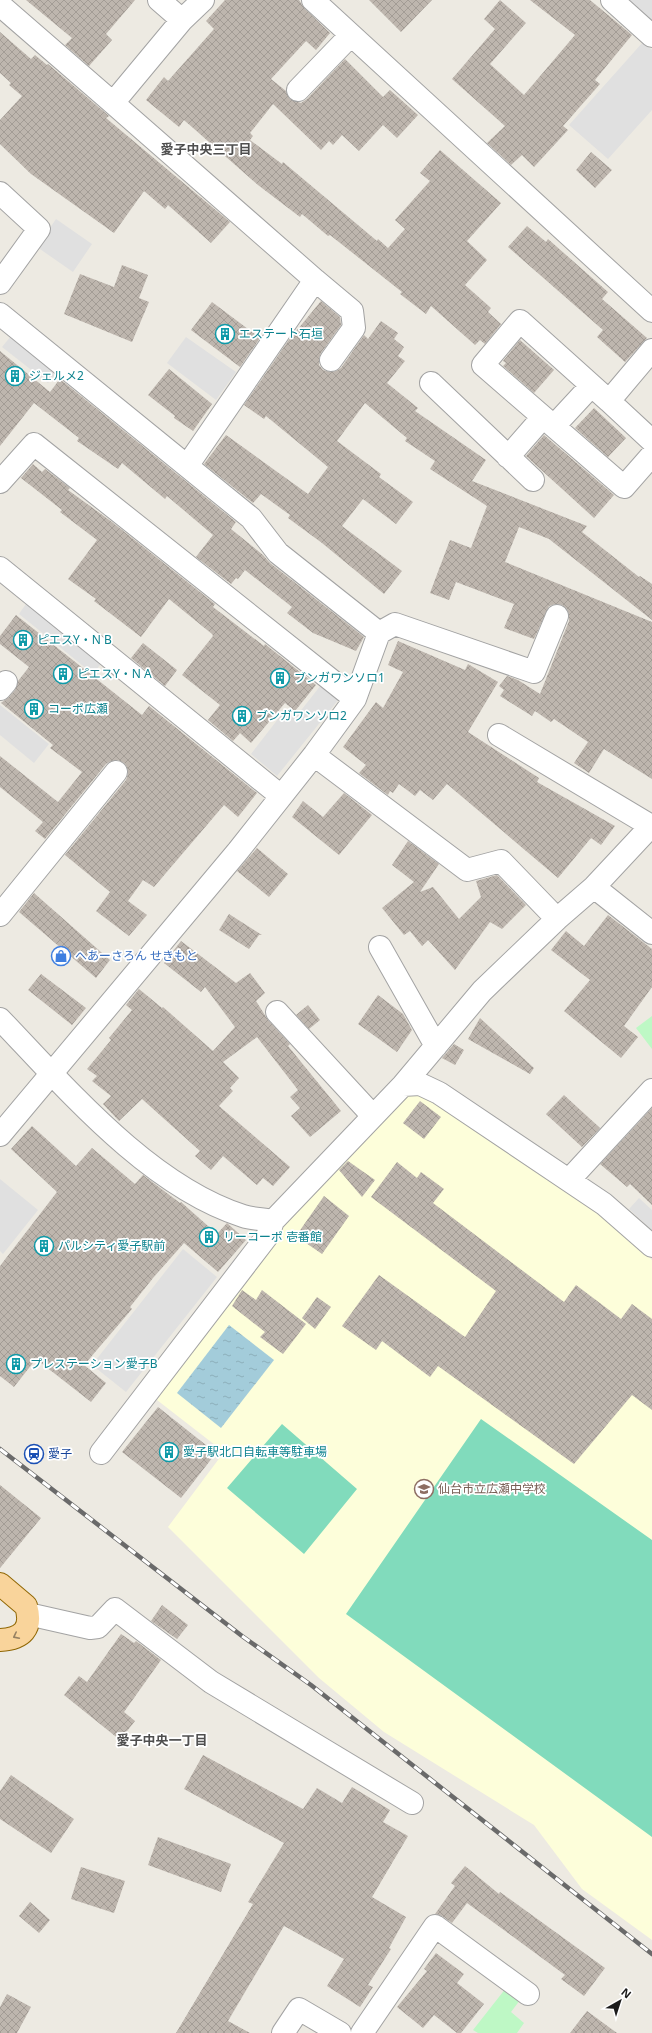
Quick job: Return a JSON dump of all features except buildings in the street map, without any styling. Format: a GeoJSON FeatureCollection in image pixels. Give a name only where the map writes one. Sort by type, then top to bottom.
{"type":"FeatureCollection","features":[{"type":"Feature","properties":{"kind":"main road"},"geometry":{"type":"LineString","coordinates":[[0,1584],[26,1606],[28,1614],[28,1624],[24,1632],[13,1639],[0,1640]]}},
{"type":"Feature","properties":{"kind":"street"},"geometry":{"type":"LineString","coordinates":[[159,0],[182,20]]}},
{"type":"Feature","properties":{"kind":"street"},"geometry":{"type":"LineString","coordinates":[[113,103],[182,20],[203,0]]}},
{"type":"Feature","properties":{"kind":"street"},"geometry":{"type":"LineString","coordinates":[[313,0],[652,310]]}},
{"type":"Feature","properties":{"kind":"street"},"geometry":{"type":"LineString","coordinates":[[612,0],[652,36]]}},
{"type":"Feature","properties":{"kind":"street"},"geometry":{"type":"LineString","coordinates":[[0,6],[352,311],[354,328],[331,360]]}},
{"type":"Feature","properties":{"kind":"street"},"geometry":{"type":"LineString","coordinates":[[298,90],[351,36]]}},
{"type":"Feature","properties":{"kind":"street"},"geometry":{"type":"LineString","coordinates":[[0,193],[39,229],[0,283]]}},
{"type":"Feature","properties":{"kind":"street"},"geometry":{"type":"LineString","coordinates":[[187,466],[315,280]]}},
{"type":"Feature","properties":{"kind":"street"},"geometry":{"type":"LineString","coordinates":[[0,314],[251,518],[278,553],[379,633]]}},
{"type":"Feature","properties":{"kind":"street"},"geometry":{"type":"LineString","coordinates":[[652,441],[520,321],[484,365],[624,487],[652,455]]}},
{"type":"Feature","properties":{"kind":"street"},"geometry":{"type":"LineString","coordinates":[[609,401],[652,350]]}},
{"type":"Feature","properties":{"kind":"street"},"geometry":{"type":"LineString","coordinates":[[431,384],[533,480]]}},
{"type":"Feature","properties":{"kind":"street"},"geometry":{"type":"LineString","coordinates":[[508,457],[548,421],[591,386]]}},
{"type":"Feature","properties":{"kind":"street"},"geometry":{"type":"LineString","coordinates":[[0,482],[34,444],[355,699]]}},
{"type":"Feature","properties":{"kind":"street"},"geometry":{"type":"LineString","coordinates":[[0,568],[281,796]]}},
{"type":"Feature","properties":{"kind":"street"},"geometry":{"type":"LineString","coordinates":[[0,1135],[238,852],[314,755],[355,699],[379,633],[395,624],[534,672],[557,616]]}},
{"type":"Feature","properties":{"kind":"street"},"geometry":{"type":"LineString","coordinates":[[101,1453],[268,1235],[273,1221],[402,1085],[482,991],[557,919],[594,888],[652,826],[499,735]]}},
{"type":"Feature","properties":{"kind":"street"},"geometry":{"type":"LineString","coordinates":[[314,755],[467,870],[501,861],[557,919]]}},
{"type":"Feature","properties":{"kind":"street"},"geometry":{"type":"LineString","coordinates":[[0,915],[116,772]]}},
{"type":"Feature","properties":{"kind":"street"},"geometry":{"type":"LineString","coordinates":[[594,888],[652,933]]}},
{"type":"Feature","properties":{"kind":"street"},"geometry":{"type":"LineString","coordinates":[[380,946],[436,1046]]}},
{"type":"Feature","properties":{"kind":"street"},"geometry":{"type":"LineString","coordinates":[[277,1012],[373,1116]]}},
{"type":"Feature","properties":{"kind":"street"},"geometry":{"type":"LineString","coordinates":[[0,1019],[120,1140],[184,1189],[218,1207],[245,1217],[273,1221]]}},
{"type":"Feature","properties":{"kind":"street"},"geometry":{"type":"LineString","coordinates":[[402,1085],[420,1084],[440,1093],[604,1204],[652,1246]]}},
{"type":"Feature","properties":{"kind":"street"},"geometry":{"type":"LineString","coordinates":[[569,1180],[652,1090]]}},
{"type":"Feature","properties":{"kind":"street"},"geometry":{"type":"LineString","coordinates":[[28,1614],[90,1628],[98,1627],[115,1609],[211,1682],[412,1803]]}},
{"type":"Feature","properties":{"kind":"street"},"geometry":{"type":"LineString","coordinates":[[362,2033],[435,1926],[528,1994]]}},
{"type":"Feature","properties":{"kind":"street"},"geometry":{"type":"LineString","coordinates":[[283,2033],[299,2009],[340,2033]]}},
{"type":"Feature","properties":{"kind":"shaded area"},"geometry":{"type":"Polygon","coordinates":[[[622,0],[652,0],[652,24],[622,0]]]}},
{"type":"Feature","properties":{"kind":"shaded area"},"geometry":{"type":"Polygon","coordinates":[[[643,42],[652,50],[652,110],[608,159],[569,125],[643,42]]]}},
{"type":"Feature","properties":{"kind":"shaded area"},"geometry":{"type":"Polygon","coordinates":[[[56,219],[92,244],[73,272],[37,247],[56,219]]]}},
{"type":"Feature","properties":{"kind":"shaded area"},"geometry":{"type":"Polygon","coordinates":[[[11,336],[57,372],[48,383],[2,347],[11,336]]]}},
{"type":"Feature","properties":{"kind":"shaded area"},"geometry":{"type":"Polygon","coordinates":[[[186,337],[236,372],[216,400],[167,363],[186,337]]]}},
{"type":"Feature","properties":{"kind":"shaded area"},"geometry":{"type":"Polygon","coordinates":[[[28,601],[103,661],[93,674],[19,614],[28,601]]]}},
{"type":"Feature","properties":{"kind":"shaded area"},"geometry":{"type":"Polygon","coordinates":[[[321,685],[339,699],[277,776],[251,754],[285,710],[295,718],[321,685]]]}},
{"type":"Feature","properties":{"kind":"shaded area"},"geometry":{"type":"Polygon","coordinates":[[[0,705],[49,744],[34,763],[0,735],[0,705]]]}},
{"type":"Feature","properties":{"kind":"shaded area","name":"仙台市立広瀬中学校"},"geometry":{"type":"Polygon","coordinates":[[[409,1092],[432,1099],[606,1215],[652,1260],[652,1940],[582,1889],[534,1825],[384,1732],[319,1678],[168,1527],[224,1452],[157,1400],[279,1227],[409,1092]]]}},
{"type":"Feature","properties":{"kind":"shaded area"},"geometry":{"type":"Polygon","coordinates":[[[0,1179],[38,1210],[3,1254],[0,1251],[0,1179]]]}},
{"type":"Feature","properties":{"kind":"shaded area"},"geometry":{"type":"Polygon","coordinates":[[[639,1198],[652,1210],[652,1230],[629,1209],[639,1198]]]}},
{"type":"Feature","properties":{"kind":"shaded area"},"geometry":{"type":"Polygon","coordinates":[[[183,1249],[217,1277],[126,1392],[92,1365],[183,1249]]]}},
{"type":"Feature","properties":{"kind":"green space"},"geometry":{"type":"Polygon","coordinates":[[[652,1016],[652,1049],[636,1028],[652,1016]]]}},
{"type":"Feature","properties":{"kind":"green space"},"geometry":{"type":"Polygon","coordinates":[[[481,1419],[652,1540],[652,1837],[346,1614],[481,1419]]]}},
{"type":"Feature","properties":{"kind":"green space"},"geometry":{"type":"Polygon","coordinates":[[[282,1424],[357,1489],[304,1554],[227,1488],[282,1424]]]}},
{"type":"Feature","properties":{"kind":"green space"},"geometry":{"type":"Polygon","coordinates":[[[506,1988],[520,2000],[511,2012],[524,2023],[517,2033],[478,2033],[473,2030],[506,1988]]]}},
{"type":"Feature","properties":{"kind":"water"},"geometry":{"type":"Polygon","coordinates":[[[229,1325],[274,1360],[221,1428],[177,1393],[229,1325]]]}},
{"type":"Feature","properties":{"kind":"railway"},"geometry":{"type":"LineString","coordinates":[[0,1449],[242,1636],[311,1685],[652,1954]]}},
{"type":"Feature","properties":{"kind":"place","name":"エステート石垣"},"geometry":{"type":"Point","coordinates":[225,334]}},
{"type":"Feature","properties":{"kind":"place","name":"ジェルメ2"},"geometry":{"type":"Point","coordinates":[15,376]}},
{"type":"Feature","properties":{"kind":"place","name":"ピエスY・N B"},"geometry":{"type":"Point","coordinates":[23,640]}},
{"type":"Feature","properties":{"kind":"place","name":"ピエスY・N A"},"geometry":{"type":"Point","coordinates":[63,674]}},
{"type":"Feature","properties":{"kind":"place","name":"ブンガワンソロ1"},"geometry":{"type":"Point","coordinates":[280,678]}},
{"type":"Feature","properties":{"kind":"place","name":"コーポ広瀬"},"geometry":{"type":"Point","coordinates":[34,709]}},
{"type":"Feature","properties":{"kind":"place","name":"ブンガワンソロ2"},"geometry":{"type":"Point","coordinates":[242,716]}},
{"type":"Feature","properties":{"kind":"place","name":"へあーさろん せきもと"},"geometry":{"type":"Point","coordinates":[61,956]}},
{"type":"Feature","properties":{"kind":"place","name":"リーコーポ 壱番館"},"geometry":{"type":"Point","coordinates":[209,1237]}},
{"type":"Feature","properties":{"kind":"place","name":"パルシティ愛子駅前"},"geometry":{"type":"Point","coordinates":[44,1246]}},
{"type":"Feature","properties":{"kind":"place","name":"プレステーション愛子B"},"geometry":{"type":"Point","coordinates":[16,1364]}},
{"type":"Feature","properties":{"kind":"place","name":"愛子駅北口自転車等駐車場"},"geometry":{"type":"Point","coordinates":[169,1452]}},
{"type":"Feature","properties":{"kind":"place","name":"愛子"},"geometry":{"type":"Point","coordinates":[34,1454]}},
{"type":"Feature","properties":{"kind":"place","name":"仙台市立広瀬中学校"},"geometry":{"type":"Point","coordinates":[424,1489]}},
{"type":"Feature","properties":{"kind":"district","name":"愛子中央三丁目"},"geometry":{"type":"Point","coordinates":[206,149]}},
{"type":"Feature","properties":{"kind":"district","name":"愛子中央一丁目"},"geometry":{"type":"Point","coordinates":[162,1740]}}]}
